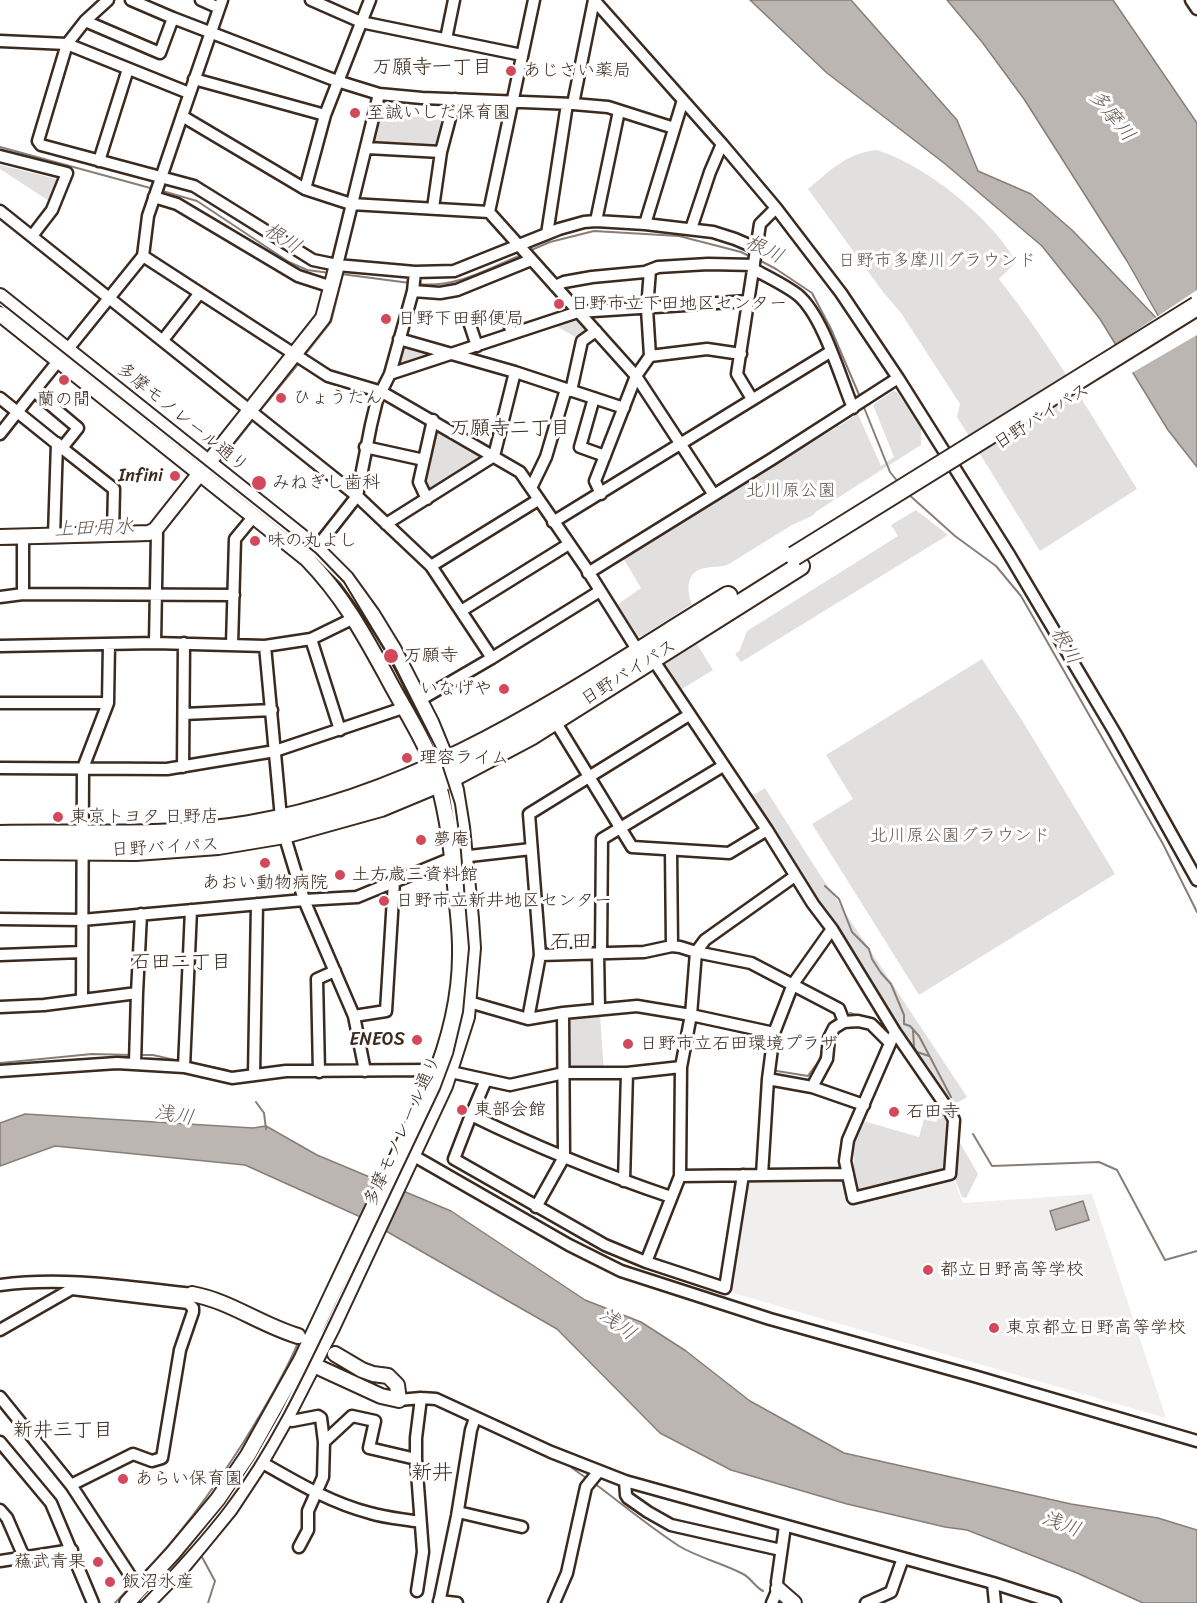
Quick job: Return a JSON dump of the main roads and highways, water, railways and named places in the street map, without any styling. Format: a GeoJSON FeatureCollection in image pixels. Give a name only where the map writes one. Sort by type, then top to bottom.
{"type":"FeatureCollection","features":[{"type":"Feature","properties":{"kind":"highway","name":"日野バイパス"},"geometry":{"type":"LineString","coordinates":[[0,835],[82,843],[191,848],[251,841],[282,826],[381,807],[443,772],[507,730],[645,655],[1197,306]]}},
{"type":"Feature","properties":{"kind":"highway","name":"日野バイパス"},"geometry":{"type":"LineString","coordinates":[[797,561],[1009,438],[1197,320]]}},
{"type":"Feature","properties":{"kind":"highway","name":"日野バイパス"},"geometry":{"type":"LineString","coordinates":[[443,772],[496,756],[555,721],[645,655]]}},
{"type":"Feature","properties":{"kind":"highway","name":"日野バイパス"},"geometry":{"type":"LineString","coordinates":[[0,850],[82,843]]}},
{"type":"Feature","properties":{"kind":"main road"},"geometry":{"type":"LineString","coordinates":[[0,537],[23,542],[54,536],[149,533],[156,536],[199,473],[254,414],[299,357],[323,318],[337,265]]}},
{"type":"Feature","properties":{"kind":"main road","name":"多摩モノレール通り"},"geometry":{"type":"LineString","coordinates":[[0,296],[316,548],[346,578],[394,650],[420,700],[443,772],[473,948],[469,1002],[464,1026],[407,1154],[307,1362],[223,1492],[173,1553],[127,1603]]}},
{"type":"Feature","properties":{"kind":"main road","name":"多摩モノレール通り"},"geometry":{"type":"LineString","coordinates":[[0,314],[307,559],[337,592],[354,618],[428,754],[443,772]]}},
{"type":"Feature","properties":{"kind":"main road","name":"多摩モノレール通り"},"geometry":{"type":"LineString","coordinates":[[444,1071],[458,982],[459,857]]}},
{"type":"Feature","properties":{"kind":"main road"},"geometry":{"type":"LineString","coordinates":[[192,1294],[230,1305],[269,1326],[298,1336]]}},
{"type":"Feature","properties":{"kind":"main road"},"geometry":{"type":"LineString","coordinates":[[307,1362],[381,1396],[399,1400],[393,1379],[362,1370],[334,1354]]}},
{"type":"Feature","properties":{"kind":"main road","name":"多摩モノレール通り"},"geometry":{"type":"LineString","coordinates":[[147,1603],[184,1565],[214,1529],[261,1462],[286,1418],[307,1362]]}},
{"type":"Feature","properties":{"kind":"main road"},"geometry":{"type":"LineString","coordinates":[[778,1589],[794,1603]]}},
{"type":"Feature","properties":{"kind":"water","name":"多摩川"},"geometry":{"type":"Polygon","coordinates":[[[750,0],[851,0],[957,120],[978,171],[1031,194],[1073,231],[1164,326],[1127,261],[1024,99],[982,42],[947,0],[1113,0],[1197,123],[1197,467],[1168,430],[1100,319],[1042,246],[944,163],[827,73],[750,0]]]}},
{"type":"Feature","properties":{"kind":"water","name":"浅川"},"geometry":{"type":"Polygon","coordinates":[[[25,1114],[253,1128],[266,1126],[317,1155],[451,1211],[585,1300],[641,1322],[686,1351],[750,1401],[844,1453],[1071,1504],[1158,1518],[1197,1530],[1197,1603],[1143,1603],[1077,1573],[967,1530],[847,1504],[731,1470],[660,1433],[557,1329],[365,1219],[245,1165],[55,1146],[0,1166],[0,1123],[25,1114]]]}},
{"type":"Feature","properties":{"kind":"water"},"geometry":{"type":"Polygon","coordinates":[[[1083,1201],[1089,1220],[1056,1230],[1050,1211],[1083,1201]]]}},
{"type":"Feature","properties":{"kind":"waterway","name":"根川"},"geometry":{"type":"LineString","coordinates":[[0,147],[154,189]]}},
{"type":"Feature","properties":{"kind":"waterway","name":"根川"},"geometry":{"type":"LineString","coordinates":[[159,190],[197,201],[289,262],[307,270],[330,273]]}},
{"type":"Feature","properties":{"kind":"waterway","name":"根川"},"geometry":{"type":"LineString","coordinates":[[529,251],[550,242],[594,231],[679,236],[741,252],[751,257]]}},
{"type":"Feature","properties":{"kind":"waterway","name":"根川"},"geometry":{"type":"LineString","coordinates":[[419,284],[459,280],[521,255]]}},
{"type":"Feature","properties":{"kind":"waterway","name":"根川"},"geometry":{"type":"LineString","coordinates":[[759,260],[812,293],[831,329],[860,397]]}},
{"type":"Feature","properties":{"kind":"waterway","name":"根川"},"geometry":{"type":"LineString","coordinates":[[341,274],[410,283]]}},
{"type":"Feature","properties":{"kind":"waterway","name":"上田用水"},"geometry":{"type":"LineString","coordinates":[[304,356],[331,322],[343,274]]}},
{"type":"Feature","properties":{"kind":"waterway","name":"上田用水"},"geometry":{"type":"LineString","coordinates":[[259,412],[299,363]]}},
{"type":"Feature","properties":{"kind":"waterway","name":"根川"},"geometry":{"type":"LineString","coordinates":[[863,405],[890,472],[898,482]]}},
{"type":"Feature","properties":{"kind":"waterway","name":"上田用水"},"geometry":{"type":"LineString","coordinates":[[222,459],[254,419]]}},
{"type":"Feature","properties":{"kind":"waterway","name":"上田用水"},"geometry":{"type":"LineString","coordinates":[[160,533],[165,530],[200,486]]}},
{"type":"Feature","properties":{"kind":"waterway","name":"根川"},"geometry":{"type":"LineString","coordinates":[[907,493],[955,536],[996,566],[1021,596],[1163,844],[1197,912]]}},
{"type":"Feature","properties":{"kind":"waterway","name":"上田用水"},"geometry":{"type":"LineString","coordinates":[[27,544],[147,541],[152,538]]}},
{"type":"Feature","properties":{"kind":"waterway","name":"上田用水"},"geometry":{"type":"LineString","coordinates":[[0,545],[18,545]]}},
{"type":"Feature","properties":{"kind":"waterway"},"geometry":{"type":"LineString","coordinates":[[825,886],[839,899],[852,932],[869,949],[872,959],[891,984],[904,1015],[904,1024],[910,1026],[919,1036],[951,1097]]}},
{"type":"Feature","properties":{"kind":"waterway"},"geometry":{"type":"LineString","coordinates":[[557,949],[594,948]]}},
{"type":"Feature","properties":{"kind":"waterway"},"geometry":{"type":"LineString","coordinates":[[850,1013],[867,1018]]}},
{"type":"Feature","properties":{"kind":"waterway"},"geometry":{"type":"LineString","coordinates":[[596,1015],[611,1014]]}},
{"type":"Feature","properties":{"kind":"waterway"},"geometry":{"type":"LineString","coordinates":[[777,1071],[808,1076],[819,1060],[828,1027],[837,1018]]}},
{"type":"Feature","properties":{"kind":"waterway"},"geometry":{"type":"LineString","coordinates":[[880,1026],[890,1032]]}},
{"type":"Feature","properties":{"kind":"waterway"},"geometry":{"type":"LineString","coordinates":[[913,1030],[914,1047],[917,1052],[929,1056]]}},
{"type":"Feature","properties":{"kind":"waterway"},"geometry":{"type":"LineString","coordinates":[[0,1063],[92,1054],[132,1055]]}},
{"type":"Feature","properties":{"kind":"waterway"},"geometry":{"type":"LineString","coordinates":[[137,1055],[153,1055],[179,1061]]}},
{"type":"Feature","properties":{"kind":"waterway"},"geometry":{"type":"LineString","coordinates":[[188,1062],[227,1070]]}},
{"type":"Feature","properties":{"kind":"waterway"},"geometry":{"type":"LineString","coordinates":[[256,1102],[264,1113],[266,1129]]}},
{"type":"Feature","properties":{"kind":"waterway"},"geometry":{"type":"LineString","coordinates":[[973,1134],[992,1166],[1099,1162],[1117,1170],[1165,1260],[1197,1251]]}},
{"type":"Feature","properties":{"kind":"waterway"},"geometry":{"type":"LineString","coordinates":[[140,1576],[182,1529],[219,1478],[258,1419],[298,1343],[300,1344]]}},
{"type":"Feature","properties":{"kind":"waterway"},"geometry":{"type":"LineString","coordinates":[[572,1468],[589,1480]]}},
{"type":"Feature","properties":{"kind":"waterway"},"geometry":{"type":"LineString","coordinates":[[594,1483],[679,1546],[743,1574],[763,1591]]}},
{"type":"Feature","properties":{"kind":"waterway"},"geometry":{"type":"LineString","coordinates":[[202,1557],[215,1581],[208,1603]]}},
{"type":"Feature","properties":{"kind":"waterway"},"geometry":{"type":"LineString","coordinates":[[115,1603],[129,1588]]}},
{"type":"Feature","properties":{"kind":"railway"},"geometry":{"type":"LineString","coordinates":[[0,302],[316,553],[344,582],[393,663],[438,752],[455,804],[460,840],[469,948],[463,1012],[453,1054],[440,1089],[313,1356],[273,1434],[215,1520],[140,1603]]}},
{"type":"Feature","properties":{"kind":"place","name":"あじさい薬局"},"geometry":{"type":"Point","coordinates":[511,71]}},
{"type":"Feature","properties":{"kind":"place","name":"至誠いしだ保育園"},"geometry":{"type":"Point","coordinates":[355,113]}},
{"type":"Feature","properties":{"kind":"place","name":"日野市立下田地区センター"},"geometry":{"type":"Point","coordinates":[559,304]}},
{"type":"Feature","properties":{"kind":"place","name":"日野下田郵便局"},"geometry":{"type":"Point","coordinates":[386,319]}},
{"type":"Feature","properties":{"kind":"place","name":"蘭の間"},"geometry":{"type":"Point","coordinates":[64,380]}},
{"type":"Feature","properties":{"kind":"place","name":"ひょうたん"},"geometry":{"type":"Point","coordinates":[281,398]}},
{"type":"Feature","properties":{"kind":"place","name":"Infini"},"geometry":{"type":"Point","coordinates":[175,476]}},
{"type":"Feature","properties":{"kind":"place","name":"みねぎし歯科"},"geometry":{"type":"Point","coordinates":[259,483]}},
{"type":"Feature","properties":{"kind":"place","name":"味の丸よし"},"geometry":{"type":"Point","coordinates":[255,541]}},
{"type":"Feature","properties":{"kind":"place","name":"万願寺"},"geometry":{"type":"Point","coordinates":[391,656]}},
{"type":"Feature","properties":{"kind":"place","name":"いなげや"},"geometry":{"type":"Point","coordinates":[504,689]}},
{"type":"Feature","properties":{"kind":"place","name":"理容ライム"},"geometry":{"type":"Point","coordinates":[407,758]}},
{"type":"Feature","properties":{"kind":"place","name":"東京トヨタ 日野店"},"geometry":{"type":"Point","coordinates":[58,817]}},
{"type":"Feature","properties":{"kind":"place","name":"夢庵"},"geometry":{"type":"Point","coordinates":[421,840]}},
{"type":"Feature","properties":{"kind":"place","name":"あおい動物病院"},"geometry":{"type":"Point","coordinates":[265,863]}},
{"type":"Feature","properties":{"kind":"place","name":"土方歳三資料館"},"geometry":{"type":"Point","coordinates":[340,875]}},
{"type":"Feature","properties":{"kind":"place","name":"日野市立新井地区センター"},"geometry":{"type":"Point","coordinates":[384,901]}},
{"type":"Feature","properties":{"kind":"place","name":"ENEOS"},"geometry":{"type":"Point","coordinates":[417,1040]}},
{"type":"Feature","properties":{"kind":"place","name":"日野市立石田環境プラザ"},"geometry":{"type":"Point","coordinates":[628,1044]}},
{"type":"Feature","properties":{"kind":"place","name":"東部会館"},"geometry":{"type":"Point","coordinates":[462,1110]}},
{"type":"Feature","properties":{"kind":"place","name":"石田寺"},"geometry":{"type":"Point","coordinates":[894,1112]}},
{"type":"Feature","properties":{"kind":"place","name":"都立日野高等学校"},"geometry":{"type":"Point","coordinates":[928,1270]}},
{"type":"Feature","properties":{"kind":"place","name":"東京都立日野高等学校"},"geometry":{"type":"Point","coordinates":[994,1328]}},
{"type":"Feature","properties":{"kind":"place","name":"あらい保育園"},"geometry":{"type":"Point","coordinates":[123,1479]}},
{"type":"Feature","properties":{"kind":"place","name":"蘓武青果"},"geometry":{"type":"Point","coordinates":[98,1562]}},
{"type":"Feature","properties":{"kind":"place","name":"飯沼水産"},"geometry":{"type":"Point","coordinates":[110,1582]}},
{"type":"Feature","properties":{"kind":"district","name":"万願寺一丁目"},"geometry":{"type":"Point","coordinates":[432,68]}},
{"type":"Feature","properties":{"kind":"district","name":"万願寺二丁目"},"geometry":{"type":"Point","coordinates":[510,429]}},
{"type":"Feature","properties":{"kind":"district","name":"石田"},"geometry":{"type":"Point","coordinates":[571,943]}},
{"type":"Feature","properties":{"kind":"district","name":"石田二丁目"},"geometry":{"type":"Point","coordinates":[181,963]}},
{"type":"Feature","properties":{"kind":"district","name":"新井三丁目"},"geometry":{"type":"Point","coordinates":[63,1431]}},
{"type":"Feature","properties":{"kind":"district","name":"新井"},"geometry":{"type":"Point","coordinates":[432,1474]}},
{"type":"Feature","properties":{"kind":"park label","name":"日野市多摩川グラウンド"},"geometry":{"type":"Point","coordinates":[937,261]}},
{"type":"Feature","properties":{"kind":"park label","name":"北川原公園"},"geometry":{"type":"Point","coordinates":[791,491]}},
{"type":"Feature","properties":{"kind":"park label","name":"北川原公園グラウンド"},"geometry":{"type":"Point","coordinates":[960,836]}}]}
